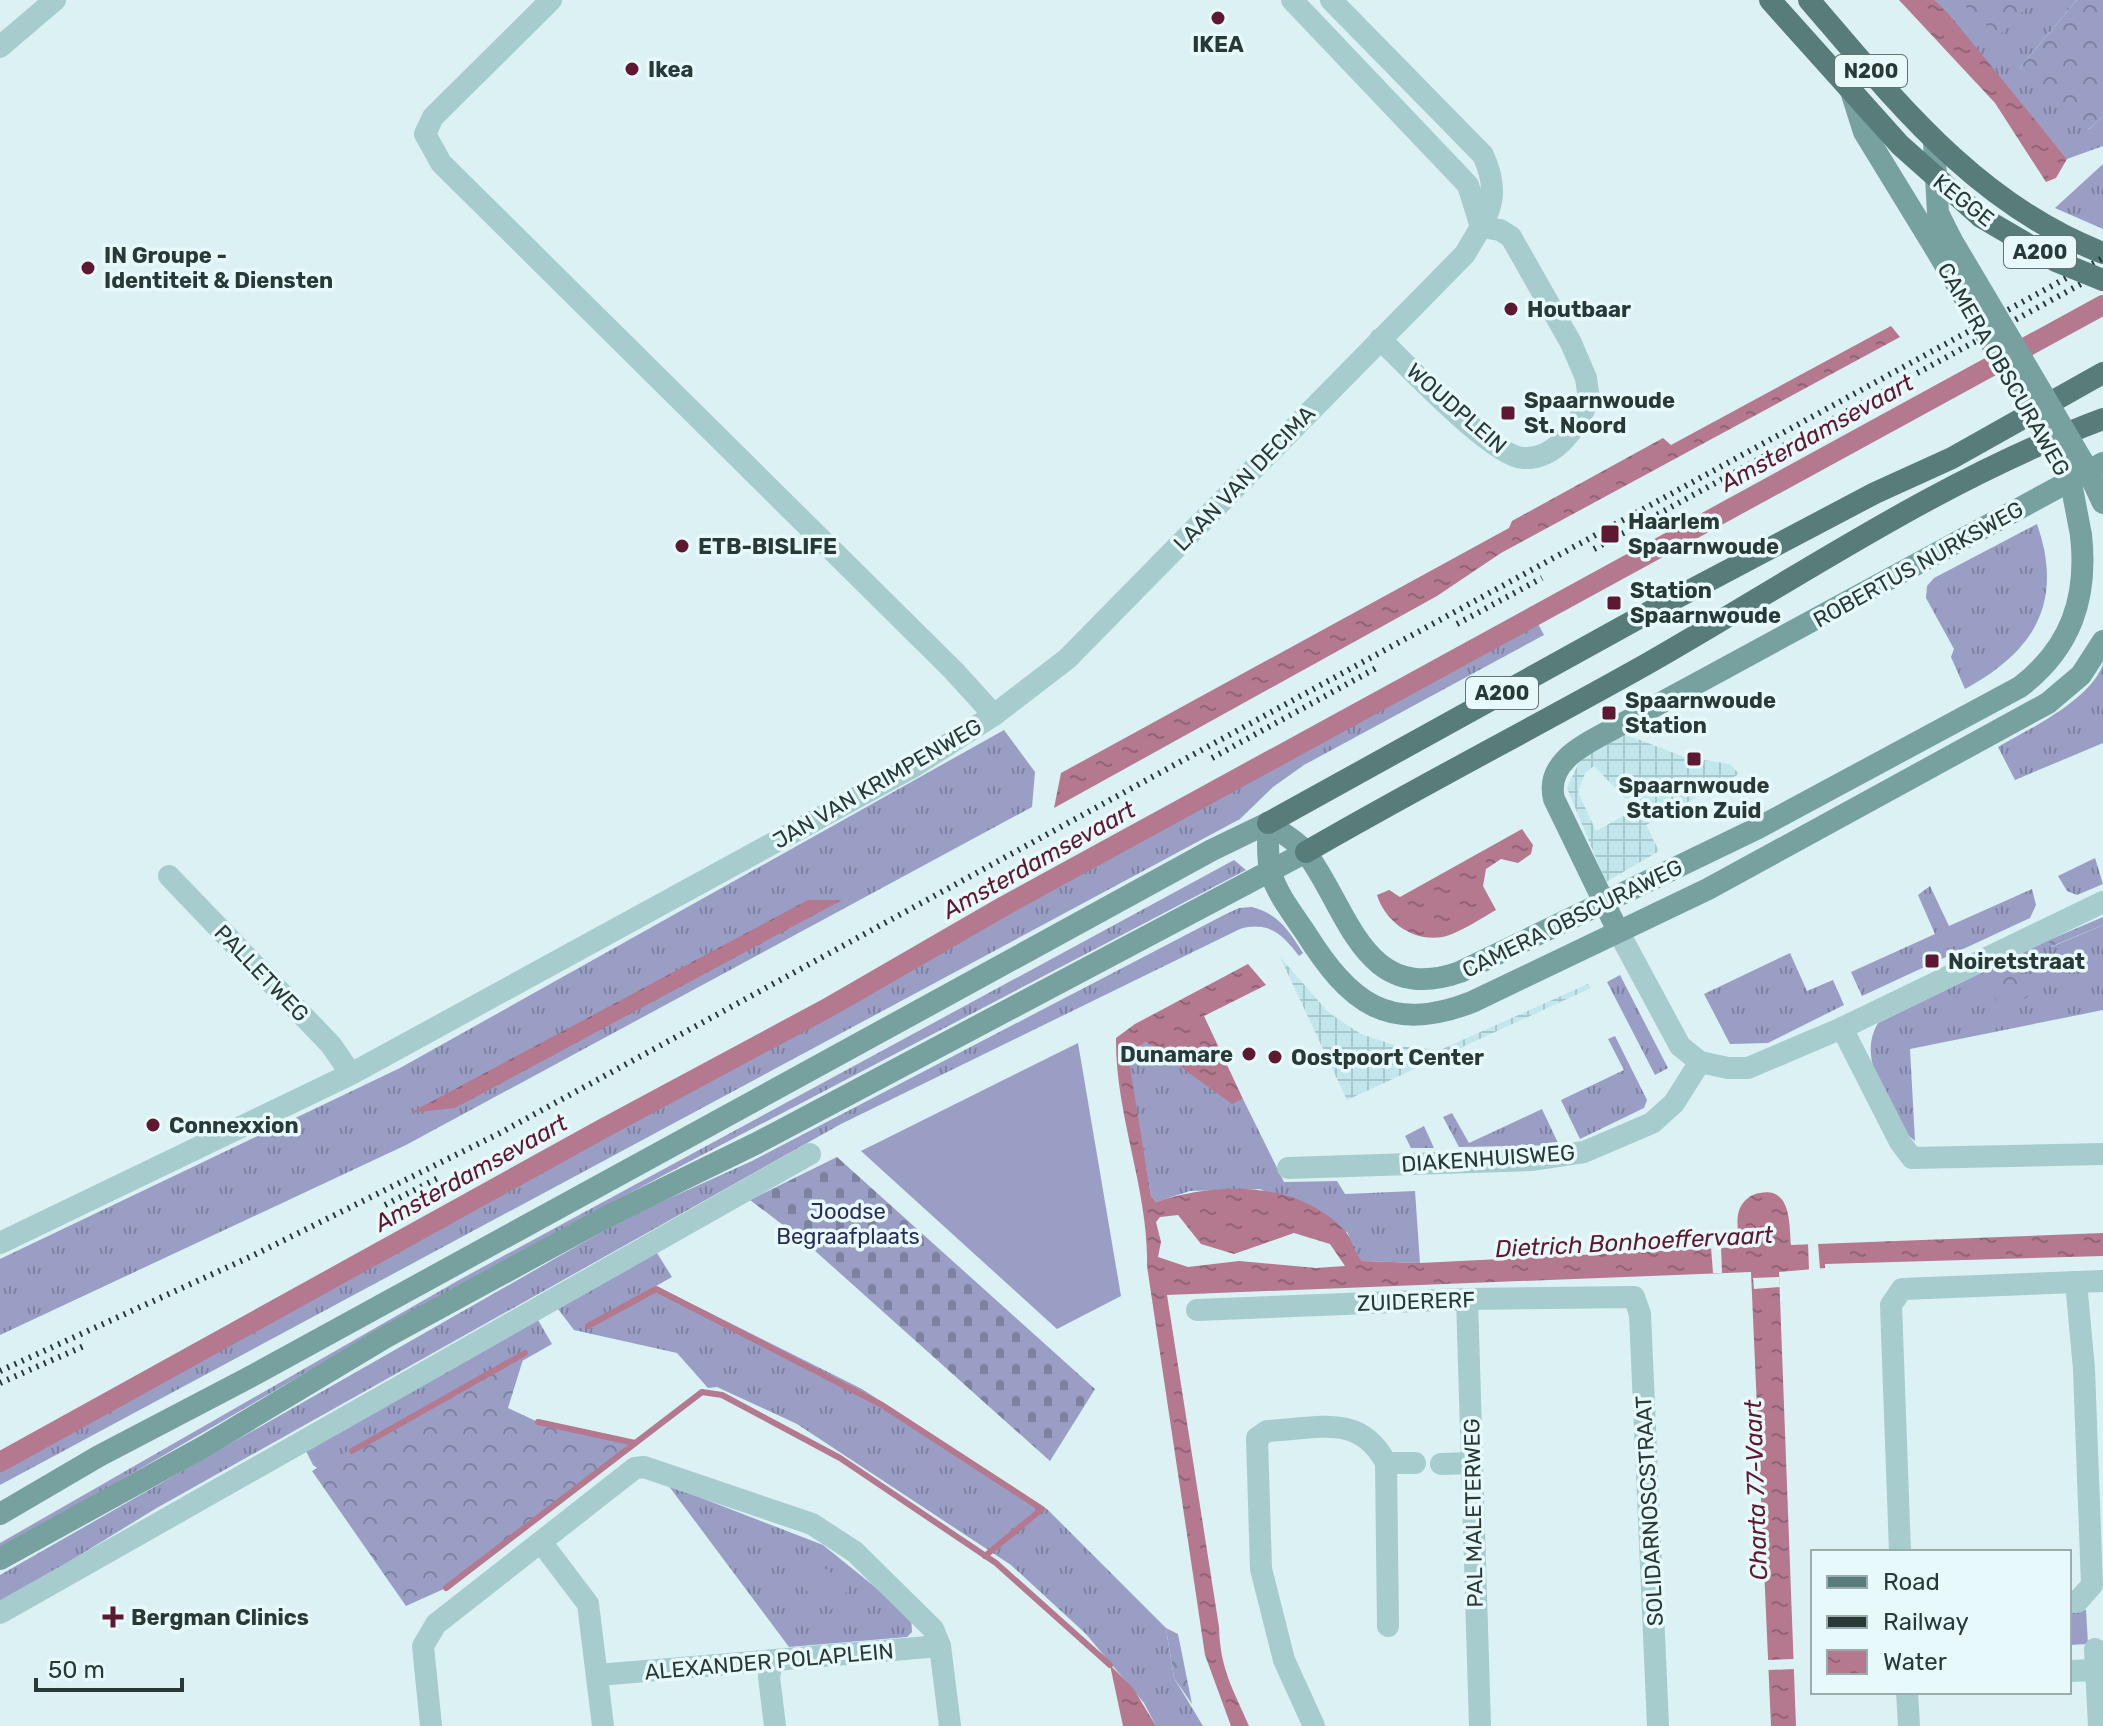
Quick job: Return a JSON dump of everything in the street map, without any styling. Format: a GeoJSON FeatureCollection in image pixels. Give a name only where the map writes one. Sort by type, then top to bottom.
{"type":"FeatureCollection","features":[{"type":"Feature","properties":{"kind":"main road","name":"CAMERA OBSCURAWEG"},"geometry":{"type":"LineString","coordinates":[[1770,0],[1850,88],[1864,132],[1943,244],[2086,467],[2103,503]]}},
{"type":"Feature","properties":{"kind":"main road","name":"N200"},"geometry":{"type":"LineString","coordinates":[[1809,0],[1934,142]]}},
{"type":"Feature","properties":{"kind":"main road","name":"KEGGE"},"geometry":{"type":"LineString","coordinates":[[1850,88],[1937,181],[1981,217],[2056,261],[2103,280]]}},
{"type":"Feature","properties":{"kind":"main road","name":"CAMERA OBSCURAWEG"},"geometry":{"type":"LineString","coordinates":[[1268,823],[1306,852],[1361,945],[1380,965],[1406,977],[1437,978],[1460,972],[1844,783],[1987,707],[2034,677],[2066,636],[2083,585],[2081,535],[2072,488],[2055,451],[1943,244],[1934,142]]}},
{"type":"Feature","properties":{"kind":"main road","name":"KEGGE"},"geometry":{"type":"LineString","coordinates":[[1934,142],[1996,196],[2056,233],[2103,253]]}},
{"type":"Feature","properties":{"kind":"main road","name":"A200"},"geometry":{"type":"LineString","coordinates":[[1268,823],[1655,609],[1875,493],[1952,458],[2103,373]]}},
{"type":"Feature","properties":{"kind":"main road","name":"A200"},"geometry":{"type":"LineString","coordinates":[[1306,852],[1646,664],[1908,509],[1983,470],[2103,419]]}},
{"type":"Feature","properties":{"kind":"main road","name":"ROBERTUS NURKSWEG"},"geometry":{"type":"LineString","coordinates":[[1618,931],[1554,799],[1551,787],[1555,771],[1566,759],[1622,724],[2103,463]]}},
{"type":"Feature","properties":{"kind":"main road","name":"CAMERA OBSCURAWEG"},"geometry":{"type":"LineString","coordinates":[[1268,823],[1270,872],[1281,896],[1339,981],[1364,1002],[1399,1015],[1433,1015],[1463,1006],[1708,889],[1999,728],[2064,690],[2091,662],[2103,641]]}},
{"type":"Feature","properties":{"kind":"main road"},"geometry":{"type":"LineString","coordinates":[[0,1514],[99,1456],[250,1377],[1212,850],[1268,823]]}},
{"type":"Feature","properties":{"kind":"main road"},"geometry":{"type":"LineString","coordinates":[[0,1559],[205,1446],[386,1337],[612,1214],[757,1143],[1306,852]]}},
{"type":"Feature","properties":{"kind":"street"},"geometry":{"type":"LineString","coordinates":[[0,47],[55,0]]}},
{"type":"Feature","properties":{"kind":"street","name":"JAN VAN KRIMPENWEG"},"geometry":{"type":"LineString","coordinates":[[0,1243],[351,1074],[916,765],[994,715],[953,670],[441,163],[425,134],[433,117],[551,0]]}},
{"type":"Feature","properties":{"kind":"street"},"geometry":{"type":"LineString","coordinates":[[1292,0],[1468,185],[1481,227]]}},
{"type":"Feature","properties":{"kind":"street","name":"LAAN VAN DECIMA"},"geometry":{"type":"LineString","coordinates":[[994,715],[1067,659],[1465,254],[1491,210],[1494,187],[1483,155],[1331,0]]}},
{"type":"Feature","properties":{"kind":"street","name":"WOUDPLEIN"},"geometry":{"type":"LineString","coordinates":[[1380,339],[1497,447],[1525,458],[1551,449],[1569,436],[1589,399],[1586,378],[1571,343],[1511,237],[1500,230],[1481,227]]}},
{"type":"Feature","properties":{"kind":"street","name":"PALLETWEG"},"geometry":{"type":"LineString","coordinates":[[169,876],[331,1045],[351,1074]]}},
{"type":"Feature","properties":{"kind":"street"},"geometry":{"type":"LineString","coordinates":[[1618,931],[1680,1046],[1700,1062],[1728,1068],[1748,1068],[1842,1028],[2103,902]]}},
{"type":"Feature","properties":{"kind":"street"},"geometry":{"type":"LineString","coordinates":[[1842,1028],[1900,1142],[1912,1158],[2103,1154]]}},
{"type":"Feature","properties":{"kind":"street","name":"DIAKENHUISWEG"},"geometry":{"type":"LineString","coordinates":[[1288,1168],[1531,1160],[1584,1152],[1652,1123],[1674,1103],[1700,1062]]}},
{"type":"Feature","properties":{"kind":"street"},"geometry":{"type":"LineString","coordinates":[[0,1613],[810,1154]]}},
{"type":"Feature","properties":{"kind":"street"},"geometry":{"type":"LineString","coordinates":[[1900,1550],[1891,1305],[1897,1294],[1902,1289],[2103,1281]]}},
{"type":"Feature","properties":{"kind":"street"},"geometry":{"type":"LineString","coordinates":[[2071,1602],[2077,1602],[2092,1585],[2084,1369],[2076,1282]]}},
{"type":"Feature","properties":{"kind":"street","name":"ZUIDERERF"},"geometry":{"type":"LineString","coordinates":[[1197,1310],[1467,1299],[1634,1297]]}},
{"type":"Feature","properties":{"kind":"street","name":"SOLIDARNOSCSTRAAT"},"geometry":{"type":"LineString","coordinates":[[1634,1297],[1640,1314],[1658,1726]]}},
{"type":"Feature","properties":{"kind":"street","name":"PAL MALETERWEG"},"geometry":{"type":"LineString","coordinates":[[1467,1299],[1480,1726]]}},
{"type":"Feature","properties":{"kind":"street"},"geometry":{"type":"LineString","coordinates":[[1314,1726],[1284,1660],[1261,1569],[1257,1438],[1267,1431],[1353,1428],[1376,1443],[1386,1463],[1388,1626]]}},
{"type":"Feature","properties":{"kind":"street"},"geometry":{"type":"LineString","coordinates":[[1386,1463],[1415,1463]]}},
{"type":"Feature","properties":{"kind":"street"},"geometry":{"type":"LineString","coordinates":[[1441,1464],[1472,1463]]}},
{"type":"Feature","properties":{"kind":"street"},"geometry":{"type":"LineString","coordinates":[[431,1726],[423,1646],[436,1624],[635,1468],[644,1467],[812,1524],[855,1552],[933,1629],[940,1646],[950,1726]]}},
{"type":"Feature","properties":{"kind":"street"},"geometry":{"type":"LineString","coordinates":[[541,1542],[588,1604],[603,1726]]}},
{"type":"Feature","properties":{"kind":"street","name":"ALEXANDER POLAPLEIN"},"geometry":{"type":"LineString","coordinates":[[598,1675],[940,1646]]}},
{"type":"Feature","properties":{"kind":"street"},"geometry":{"type":"LineString","coordinates":[[2071,1670],[2096,1659],[2099,1726]]}},
{"type":"Feature","properties":{"kind":"street"},"geometry":{"type":"LineString","coordinates":[[772,1662],[769,1677],[775,1726]]}},
{"type":"Feature","properties":{"kind":"street"},"geometry":{"type":"LineString","coordinates":[[1907,1694],[1909,1726]]}},
{"type":"Feature","properties":{"kind":"green space"},"geometry":{"type":"Polygon","coordinates":[[[1935,0],[2077,0],[2020,67],[2089,129],[2103,116],[2103,146],[2067,159],[1935,0]]]}},
{"type":"Feature","properties":{"kind":"green space"},"geometry":{"type":"Polygon","coordinates":[[[1958,0],[2034,0],[1999,36],[1958,0]]]}},
{"type":"Feature","properties":{"kind":"green space"},"geometry":{"type":"Polygon","coordinates":[[[2077,0],[2103,0],[2103,116],[2089,129],[2058,108],[2020,67],[2077,0]]]}},
{"type":"Feature","properties":{"kind":"green space"},"geometry":{"type":"Polygon","coordinates":[[[2103,164],[2103,229],[2055,208],[2103,164]]]}},
{"type":"Feature","properties":{"kind":"green space"},"geometry":{"type":"Polygon","coordinates":[[[2037,524],[2045,552],[2047,577],[2045,600],[2037,622],[2026,641],[2010,658],[1965,689],[1951,657],[1954,649],[1926,598],[1927,586],[1934,578],[2037,524]]]}},
{"type":"Feature","properties":{"kind":"green space"},"geometry":{"type":"Polygon","coordinates":[[[1536,620],[1544,635],[1304,765],[1273,787],[1240,819],[0,1485],[0,1463],[1536,620]]]}},
{"type":"Feature","properties":{"kind":"green space"},"geometry":{"type":"Polygon","coordinates":[[[2103,664],[2103,743],[2015,780],[1998,747],[2073,701],[2086,690],[2103,664]]]}},
{"type":"Feature","properties":{"kind":"green space"},"geometry":{"type":"Polygon","coordinates":[[[1004,730],[1035,772],[1032,807],[406,1145],[0,1335],[0,1259],[400,1068],[1004,730]]]}},
{"type":"Feature","properties":{"kind":"green space"},"geometry":{"type":"Polygon","coordinates":[[[2095,858],[2103,884],[2077,895],[2067,891],[2058,876],[2095,858]]]}},
{"type":"Feature","properties":{"kind":"green space"},"geometry":{"type":"Polygon","coordinates":[[[1234,860],[1246,870],[603,1207],[347,1349],[0,1550],[0,1543],[459,1280],[1234,860]]]}},
{"type":"Feature","properties":{"kind":"green space"},"geometry":{"type":"Polygon","coordinates":[[[1930,886],[1949,926],[2032,889],[2036,905],[2030,918],[1862,996],[1851,972],[1935,934],[1918,895],[1930,886]]]}},
{"type":"Feature","properties":{"kind":"green space"},"geometry":{"type":"Polygon","coordinates":[[[1252,907],[1276,919],[1303,953],[1299,956],[1287,941],[1267,928],[1240,929],[841,1124],[155,1509],[0,1604],[0,1575],[628,1217],[752,1161],[1224,915],[1239,908],[1252,907]]]}},
{"type":"Feature","properties":{"kind":"green space"},"geometry":{"type":"Polygon","coordinates":[[[2103,917],[2103,925],[2050,947],[2049,940],[2103,917]]]}},
{"type":"Feature","properties":{"kind":"green space"},"geometry":{"type":"Polygon","coordinates":[[[2103,925],[2103,1010],[1910,1049],[1915,1141],[1907,1134],[1884,1093],[1873,1065],[1872,1037],[1878,1023],[2049,940],[2051,947],[2103,925]]]}},
{"type":"Feature","properties":{"kind":"green space"},"geometry":{"type":"Polygon","coordinates":[[[1790,953],[1807,991],[1833,980],[1844,1005],[1768,1043],[1730,1044],[1704,994],[1790,953]]]}},
{"type":"Feature","properties":{"kind":"green space"},"geometry":{"type":"Polygon","coordinates":[[[2015,972],[2028,997],[2001,1010],[1989,986],[2015,972]]]}},
{"type":"Feature","properties":{"kind":"green space"},"geometry":{"type":"Polygon","coordinates":[[[1620,975],[1668,1068],[1655,1075],[1607,982],[1620,975]]]}},
{"type":"Feature","properties":{"kind":"green space"},"geometry":{"type":"Polygon","coordinates":[[[1615,1036],[1647,1100],[1644,1108],[1580,1139],[1561,1100],[1624,1070],[1608,1039],[1615,1036]]]}},
{"type":"Feature","properties":{"kind":"green space"},"geometry":{"type":"Polygon","coordinates":[[[1146,1042],[1232,1103],[1243,1099],[1284,1182],[1337,1181],[1345,1194],[1415,1191],[1420,1263],[1362,1261],[1351,1249],[1348,1233],[1260,1189],[1190,1191],[1156,1202],[1151,1196],[1128,1062],[1128,1055],[1146,1042]]]}},
{"type":"Feature","properties":{"kind":"green space"},"geometry":{"type":"Polygon","coordinates":[[[1078,1043],[1121,1296],[1057,1329],[861,1151],[1078,1043]]]}},
{"type":"Feature","properties":{"kind":"green space"},"geometry":{"type":"Polygon","coordinates":[[[1542,1109],[1559,1145],[1459,1147],[1443,1117],[1452,1113],[1469,1143],[1542,1109]]]}},
{"type":"Feature","properties":{"kind":"green space"},"geometry":{"type":"Polygon","coordinates":[[[1424,1126],[1434,1148],[1411,1148],[1405,1136],[1424,1126]]]}},
{"type":"Feature","properties":{"kind":"green space","name":"Joodse Begraafplaats"},"geometry":{"type":"Polygon","coordinates":[[[837,1157],[1095,1389],[1050,1461],[804,1241],[750,1200],[837,1157]]]}},
{"type":"Feature","properties":{"kind":"green space"},"geometry":{"type":"Polygon","coordinates":[[[657,1253],[672,1277],[656,1286],[862,1389],[1047,1509],[1166,1628],[1174,1678],[1203,1726],[1156,1726],[1144,1703],[1086,1634],[1011,1565],[797,1424],[717,1387],[708,1388],[677,1353],[574,1330],[558,1309],[657,1253]]]}},
{"type":"Feature","properties":{"kind":"green space"},"geometry":{"type":"Polygon","coordinates":[[[538,1320],[552,1344],[324,1473],[313,1465],[306,1451],[538,1320]]]}},
{"type":"Feature","properties":{"kind":"green space"},"geometry":{"type":"Polygon","coordinates":[[[525,1353],[508,1408],[538,1422],[635,1443],[446,1588],[406,1606],[312,1471],[525,1353]]]}},
{"type":"Feature","properties":{"kind":"green space"},"geometry":{"type":"Polygon","coordinates":[[[668,1485],[823,1545],[911,1616],[912,1632],[907,1637],[789,1647],[668,1485]]]}},
{"type":"Feature","properties":{"kind":"green space"},"geometry":{"type":"Polygon","coordinates":[[[813,1559],[850,1588],[831,1610],[795,1581],[813,1559]]]}},
{"type":"Feature","properties":{"kind":"green space"},"geometry":{"type":"Polygon","coordinates":[[[2086,1610],[2088,1644],[2071,1645],[2071,1611],[2086,1610]]]}},
{"type":"Feature","properties":{"kind":"green space"},"geometry":{"type":"Polygon","coordinates":[[[1166,1628],[1178,1634],[1192,1704],[1174,1678],[1166,1628]]]}},
{"type":"Feature","properties":{"kind":"shaded area"},"geometry":{"type":"Polygon","coordinates":[[[1622,733],[1702,764],[1704,760],[1730,764],[1739,774],[1646,825],[1659,851],[1606,882],[1567,788],[1581,758],[1622,733]],[[1594,766],[1585,773],[1578,792],[1596,831],[1638,808],[1632,796],[1626,799],[1594,766]]]}},
{"type":"Feature","properties":{"kind":"shaded area"},"geometry":{"type":"Polygon","coordinates":[[[1280,957],[1329,1013],[1361,1034],[1397,1046],[1440,1050],[1588,984],[1591,988],[1347,1100],[1280,957]]]}},
{"type":"Feature","properties":{"kind":"water"},"geometry":{"type":"Polygon","coordinates":[[[1899,0],[1935,0],[1952,18],[2067,159],[2056,178],[2046,182],[1995,103],[1899,0]]]}},
{"type":"Feature","properties":{"kind":"water"},"geometry":{"type":"Polygon","coordinates":[[[1891,326],[1900,337],[1501,553],[1437,596],[1054,808],[1061,773],[1509,528],[1512,521],[1663,438],[1671,445],[1891,326]]]}},
{"type":"Feature","properties":{"kind":"water"},"geometry":{"type":"Polygon","coordinates":[[[1522,829],[1533,845],[1531,854],[1518,863],[1501,859],[1486,869],[1483,886],[1496,910],[1469,926],[1452,934],[1428,938],[1406,931],[1388,916],[1382,906],[1377,895],[1389,890],[1400,897],[1522,829]]]}},
{"type":"Feature","properties":{"kind":"water"},"geometry":{"type":"Polygon","coordinates":[[[808,900],[842,900],[455,1108],[410,1113],[808,900]]]}},
{"type":"Feature","properties":{"kind":"water"},"geometry":{"type":"Polygon","coordinates":[[[1248,964],[1266,985],[1204,1016],[1243,1099],[1232,1104],[1146,1042],[1128,1055],[1151,1196],[1156,1202],[1179,1195],[1229,1189],[1280,1194],[1325,1214],[1347,1233],[1362,1261],[1420,1263],[1739,1247],[1739,1212],[1748,1198],[1760,1193],[1778,1196],[1783,1202],[1789,1218],[1791,1245],[2103,1233],[2103,1256],[1825,1264],[1825,1268],[1779,1272],[1796,1726],[1771,1726],[1751,1272],[1167,1295],[1222,1655],[1228,1678],[1249,1726],[1231,1726],[1205,1655],[1147,1266],[1143,1210],[1117,1067],[1116,1038],[1135,1024],[1248,964]],[[1178,1215],[1160,1217],[1156,1222],[1161,1242],[1158,1257],[1188,1267],[1239,1261],[1316,1268],[1345,1266],[1330,1244],[1294,1233],[1234,1254],[1201,1244],[1178,1215]]]}},
{"type":"Feature","properties":{"kind":"water"},"geometry":{"type":"Polygon","coordinates":[[[1110,1665],[1133,1688],[1156,1726],[1123,1726],[1110,1665]]]}},
{"type":"Feature","properties":{"kind":"pier"},"geometry":{"type":"Polygon","coordinates":[[[1808,1243],[1818,1243],[1820,1269],[1809,1270],[1808,1243]]]}},
{"type":"Feature","properties":{"kind":"pier"},"geometry":{"type":"Polygon","coordinates":[[[1711,1247],[1721,1247],[1722,1273],[1713,1273],[1711,1247]]]}},
{"type":"Feature","properties":{"kind":"pier"},"geometry":{"type":"Polygon","coordinates":[[[1779,1277],[1780,1287],[1754,1289],[1753,1278],[1779,1277]]]}},
{"type":"Feature","properties":{"kind":"pier"},"geometry":{"type":"Polygon","coordinates":[[[1794,1659],[1795,1669],[1768,1670],[1768,1660],[1794,1659]]]}},
{"type":"Feature","properties":{"kind":"waterway","name":"Amsterdamsevaart"},"geometry":{"type":"LineString","coordinates":[[0,1462],[831,1006],[1004,906],[2103,305]]}},
{"type":"Feature","properties":{"kind":"waterway"},"geometry":{"type":"LineString","coordinates":[[588,1326],[656,1289],[882,1405],[1042,1509],[985,1556]]}},
{"type":"Feature","properties":{"kind":"waterway"},"geometry":{"type":"LineString","coordinates":[[352,1451],[525,1353]]}},
{"type":"Feature","properties":{"kind":"waterway"},"geometry":{"type":"LineString","coordinates":[[446,1588],[702,1392],[722,1395],[840,1458],[996,1563],[1110,1665]]}},
{"type":"Feature","properties":{"kind":"waterway"},"geometry":{"type":"LineString","coordinates":[[538,1422],[635,1443]]}},
{"type":"Feature","properties":{"kind":"railway"},"geometry":{"type":"LineString","coordinates":[[0,1371],[252,1256],[500,1133],[2103,258]]}},
{"type":"Feature","properties":{"kind":"railway"},"geometry":{"type":"LineString","coordinates":[[1594,549],[2103,272]]}},
{"type":"Feature","properties":{"kind":"railway"},"geometry":{"type":"LineString","coordinates":[[1457,624],[1542,578]]}},
{"type":"Feature","properties":{"kind":"railway"},"geometry":{"type":"LineString","coordinates":[[1212,758],[1380,666]]}},
{"type":"Feature","properties":{"kind":"railway"},"geometry":{"type":"LineString","coordinates":[[385,1205],[442,1176]]}},
{"type":"Feature","properties":{"kind":"railway"},"geometry":{"type":"LineString","coordinates":[[0,1383],[84,1346]]}},
{"type":"Feature","properties":{"kind":"place","name":"IKEA"},"geometry":{"type":"Point","coordinates":[1218,18]}},
{"type":"Feature","properties":{"kind":"place","name":"Ikea"},"geometry":{"type":"Point","coordinates":[632,69]}},
{"type":"Feature","properties":{"kind":"place","name":"IN Groupe - Identiteit & Diensten"},"geometry":{"type":"Point","coordinates":[88,268]}},
{"type":"Feature","properties":{"kind":"place","name":"Houtbaar"},"geometry":{"type":"Point","coordinates":[1511,309]}},
{"type":"Feature","properties":{"kind":"place","name":"Spaarnwoude St. Noord"},"geometry":{"type":"Point","coordinates":[1508,413]}},
{"type":"Feature","properties":{"kind":"place","name":"Haarlem Spaarnwoude"},"geometry":{"type":"Point","coordinates":[1610,534]}},
{"type":"Feature","properties":{"kind":"place","name":"ETB-BISLIFE"},"geometry":{"type":"Point","coordinates":[682,546]}},
{"type":"Feature","properties":{"kind":"place","name":"Station Spaarnwoude"},"geometry":{"type":"Point","coordinates":[1614,603]}},
{"type":"Feature","properties":{"kind":"place","name":"Spaarnwoude Station"},"geometry":{"type":"Point","coordinates":[1609,713]}},
{"type":"Feature","properties":{"kind":"place","name":"Spaarnwoude Station Zuid"},"geometry":{"type":"Point","coordinates":[1694,759]}},
{"type":"Feature","properties":{"kind":"place","name":"Noiretstraat"},"geometry":{"type":"Point","coordinates":[1932,961]}},
{"type":"Feature","properties":{"kind":"place","name":"Dunamare"},"geometry":{"type":"Point","coordinates":[1249,1054]}},
{"type":"Feature","properties":{"kind":"place","name":"Oostpoort Center"},"geometry":{"type":"Point","coordinates":[1275,1057]}},
{"type":"Feature","properties":{"kind":"place","name":"Connexxion"},"geometry":{"type":"Point","coordinates":[153,1125]}},
{"type":"Feature","properties":{"kind":"place","name":"Bergman Clinics"},"geometry":{"type":"Point","coordinates":[113,1617]}},
{"type":"Feature","properties":{"kind":"water label","name":"Dietrich Bonhoeffervaart"},"geometry":{"type":"Point","coordinates":[1634,1242]}},
{"type":"Feature","properties":{"kind":"water label","name":"Charta 77-Vaart"},"geometry":{"type":"Point","coordinates":[1756,1490]}}]}
